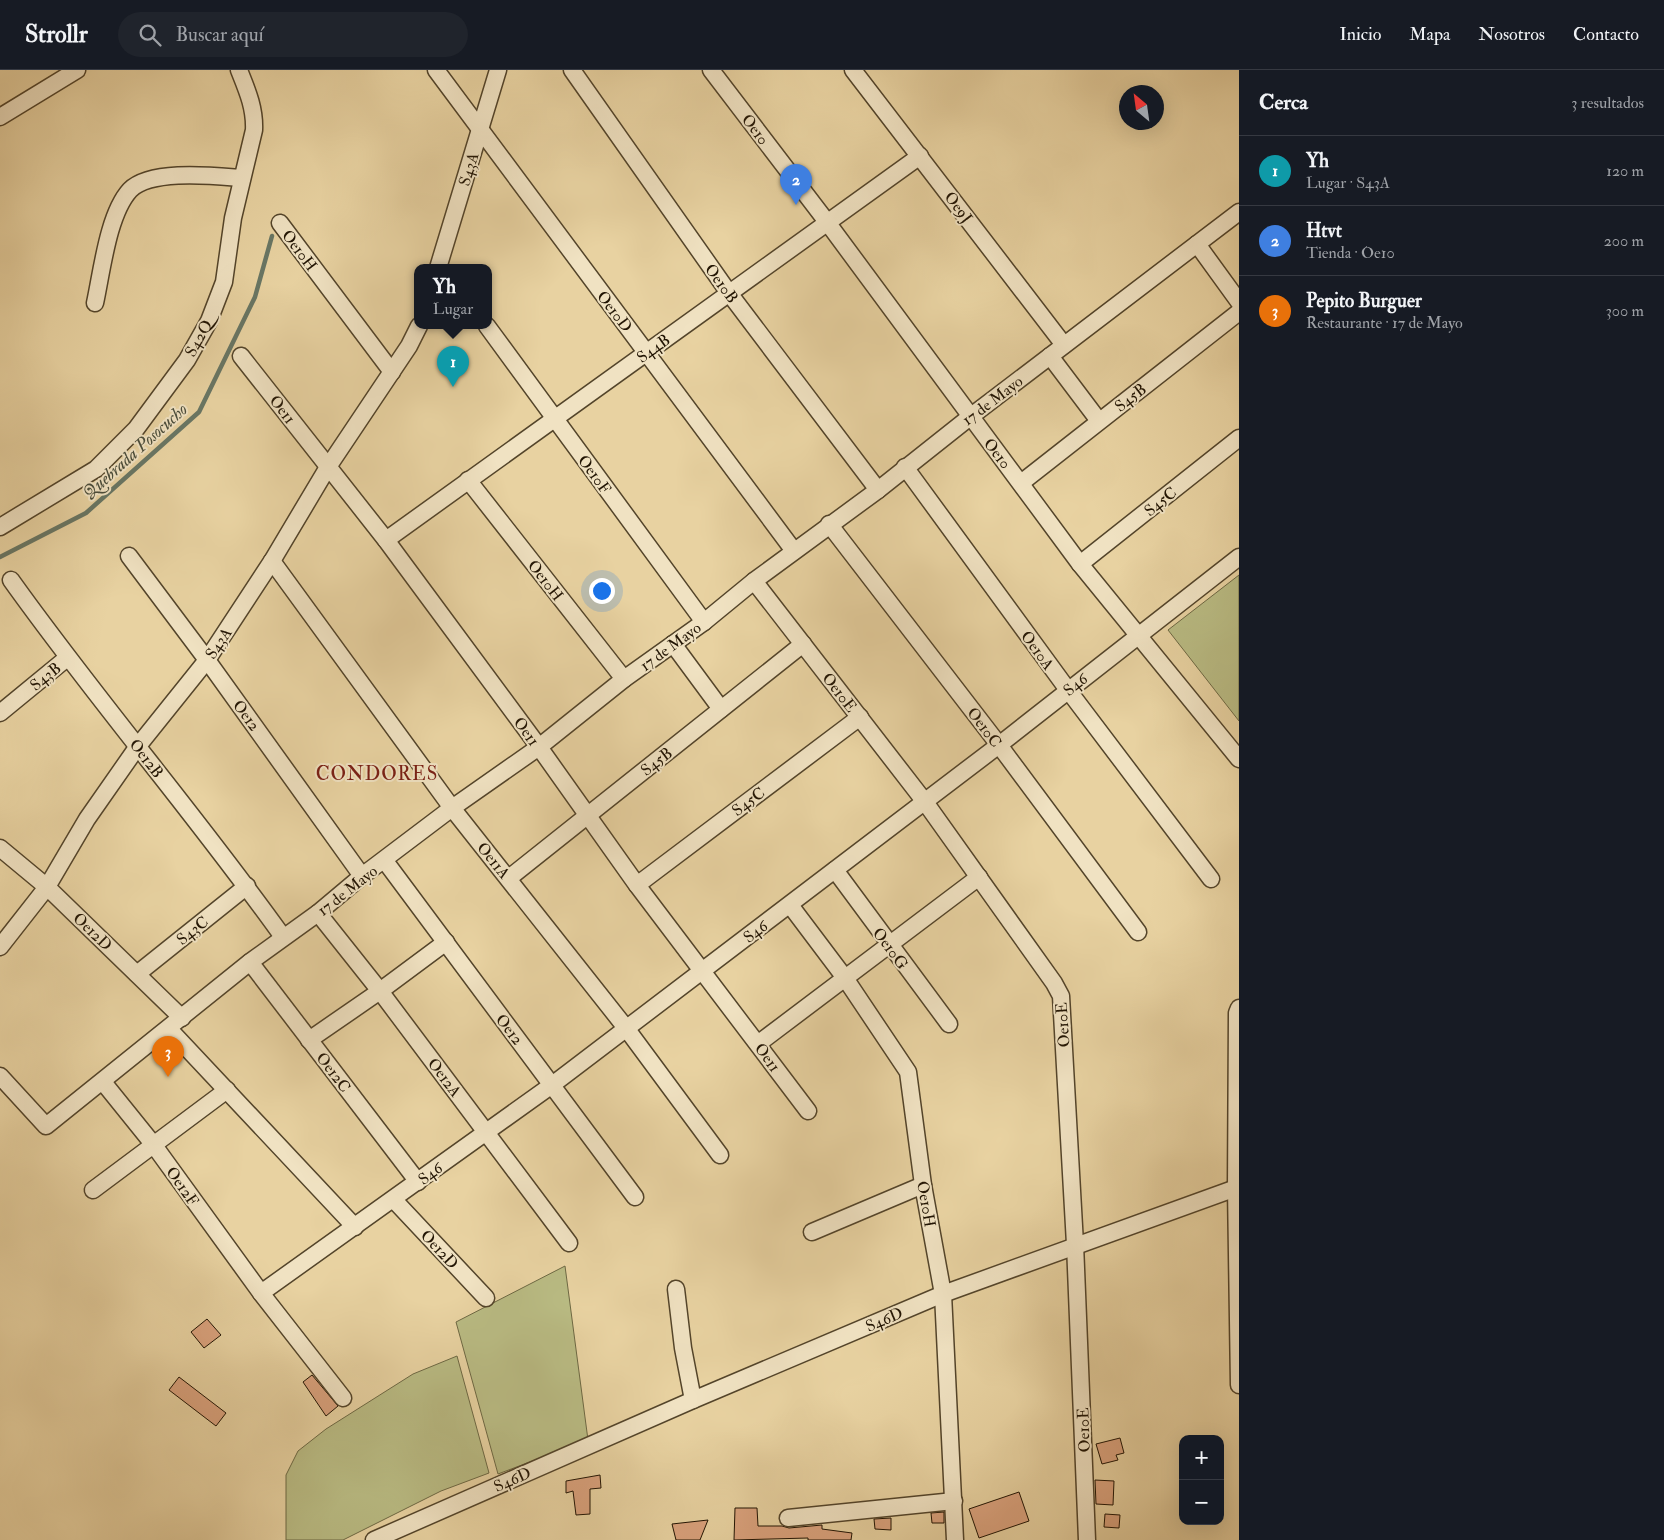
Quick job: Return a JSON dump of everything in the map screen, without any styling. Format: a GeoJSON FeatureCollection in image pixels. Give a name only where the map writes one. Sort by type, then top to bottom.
{"type":"FeatureCollection","features":[{"type":"Feature","properties":{"kind":"street"},"geometry":{"type":"LineString","coordinates":[[0,117],[77,70]]}},
{"type":"Feature","properties":{"kind":"street","name":"S42Q"},"geometry":{"type":"LineString","coordinates":[[0,527],[96,469],[136,429],[187,360],[209,321],[224,282],[233,218],[254,130],[255,117],[239,70]]}},
{"type":"Feature","properties":{"kind":"street","name":"Oe10D"},"geometry":{"type":"LineString","coordinates":[[436,70],[794,551]]}},
{"type":"Feature","properties":{"kind":"street","name":"S43A"},"geometry":{"type":"LineString","coordinates":[[442,264],[498,70]]}},
{"type":"Feature","properties":{"kind":"street","name":"Oe10B"},"geometry":{"type":"LineString","coordinates":[[572,70],[729,293],[878,490]]}},
{"type":"Feature","properties":{"kind":"street","name":"Oe10"},"geometry":{"type":"LineString","coordinates":[[711,70],[827,222],[1080,564],[1239,758]]}},
{"type":"Feature","properties":{"kind":"street","name":"Oe9J"},"geometry":{"type":"LineString","coordinates":[[853,70],[1064,345]]}},
{"type":"Feature","properties":{"kind":"street","name":"S44B"},"geometry":{"type":"LineString","coordinates":[[386,540],[920,156]]}},
{"type":"Feature","properties":{"kind":"street"},"geometry":{"type":"LineString","coordinates":[[96,303],[118,209],[130,190],[144,182],[161,178],[210,175],[242,178]]}},
{"type":"Feature","properties":{"kind":"street","name":"17 de Mayo"},"geometry":{"type":"LineString","coordinates":[[0,1076],[46,1126],[250,962],[318,913],[362,876],[385,861],[452,808],[539,747],[829,524],[878,490],[905,466],[1239,212]]}},
{"type":"Feature","properties":{"kind":"street","name":"Oe10H"},"geometry":{"type":"LineString","coordinates":[[280,223],[392,372]]}},
{"type":"Feature","properties":{"kind":"street"},"geometry":{"type":"LineString","coordinates":[[1197,244],[1239,302]]}},
{"type":"Feature","properties":{"kind":"street","name":"S45B"},"geometry":{"type":"LineString","coordinates":[[1021,483],[1239,312]]}},
{"type":"Feature","properties":{"kind":"street","name":"S43A"},"geometry":{"type":"LineString","coordinates":[[0,947],[47,887],[87,819],[138,746],[207,660],[272,561],[328,467],[409,346],[418,329]]}},
{"type":"Feature","properties":{"kind":"street","name":"Oe10F"},"geometry":{"type":"LineString","coordinates":[[489,329],[704,622]]}},
{"type":"Feature","properties":{"kind":"street","name":"Oe11"},"geometry":{"type":"LineString","coordinates":[[241,356],[386,540],[539,747],[637,886],[808,1111]]}},
{"type":"Feature","properties":{"kind":"street"},"geometry":{"type":"LineString","coordinates":[[1050,356],[1100,422]]}},
{"type":"Feature","properties":{"kind":"street","name":"S45C"},"geometry":{"type":"LineString","coordinates":[[1080,564],[1239,438]]}},
{"type":"Feature","properties":{"kind":"street","name":"Oe10A"},"geometry":{"type":"LineString","coordinates":[[905,466],[1068,690],[1210,879]]}},
{"type":"Feature","properties":{"kind":"street","name":"Oe10H"},"geometry":{"type":"LineString","coordinates":[[468,480],[624,680]]}},
{"type":"Feature","properties":{"kind":"street","name":"Oe10C"},"geometry":{"type":"LineString","coordinates":[[829,524],[999,745],[1138,932]]}},
{"type":"Feature","properties":{"kind":"street","name":"Oe12"},"geometry":{"type":"LineString","coordinates":[[129,556],[207,660],[362,876]]}},
{"type":"Feature","properties":{"kind":"street","name":"S46"},"geometry":{"type":"LineString","coordinates":[[261,1293],[394,1200],[552,1085],[925,802],[1239,557]]}},
{"type":"Feature","properties":{"kind":"street","name":"Oe11A"},"geometry":{"type":"LineString","coordinates":[[272,561],[452,808],[626,1028],[720,1155]]}},
{"type":"Feature","properties":{"kind":"street","name":"Oe12B"},"geometry":{"type":"LineString","coordinates":[[11,580],[67,658],[247,886],[283,937]]}},
{"type":"Feature","properties":{"kind":"street","name":"Oe10E"},"geometry":{"type":"LineString","coordinates":[[754,581],[925,802],[1054,982],[1060,996],[1075,1244],[1087,1540]]}},
{"type":"Feature","properties":{"kind":"street"},"geometry":{"type":"LineString","coordinates":[[673,644],[721,709]]}},
{"type":"Feature","properties":{"kind":"street","name":"S45B"},"geometry":{"type":"LineString","coordinates":[[508,878],[803,644]]}},
{"type":"Feature","properties":{"kind":"street","name":"S43B"},"geometry":{"type":"LineString","coordinates":[[0,713],[67,658]]}},
{"type":"Feature","properties":{"kind":"street","name":"S45C"},"geometry":{"type":"LineString","coordinates":[[637,886],[860,717]]}},
{"type":"Feature","properties":{"kind":"street","name":"Oe12D"},"geometry":{"type":"LineString","coordinates":[[0,848],[47,887],[137,974],[227,1090],[355,1227]]}},
{"type":"Feature","properties":{"kind":"street","name":"Oe12"},"geometry":{"type":"LineString","coordinates":[[385,861],[635,1197]]}},
{"type":"Feature","properties":{"kind":"street","name":"Oe10G"},"geometry":{"type":"LineString","coordinates":[[835,870],[949,1024]]}},
{"type":"Feature","properties":{"kind":"street"},"geometry":{"type":"LineString","coordinates":[[758,1043],[978,877]]}},
{"type":"Feature","properties":{"kind":"street","name":"S43C"},"geometry":{"type":"LineString","coordinates":[[137,974],[247,886]]}},
{"type":"Feature","properties":{"kind":"street","name":"Oe10H"},"geometry":{"type":"LineString","coordinates":[[790,905],[845,978],[908,1072],[923,1184],[943,1294],[955,1540]]}},
{"type":"Feature","properties":{"kind":"street","name":"Oe12A"},"geometry":{"type":"LineString","coordinates":[[318,913],[380,991],[569,1244]]}},
{"type":"Feature","properties":{"kind":"street"},"geometry":{"type":"LineString","coordinates":[[309,1040],[446,942]]}},
{"type":"Feature","properties":{"kind":"street","name":"Oe12C"},"geometry":{"type":"LineString","coordinates":[[250,962],[418,1182]]}},
{"type":"Feature","properties":{"kind":"street"},"geometry":{"type":"LineString","coordinates":[[1239,1008],[1237,1013],[1238,1153],[1236,1188],[1239,1385]]}},
{"type":"Feature","properties":{"kind":"street","name":"Oe12F"},"geometry":{"type":"LineString","coordinates":[[103,1082],[153,1144],[261,1293],[342,1398]]}},
{"type":"Feature","properties":{"kind":"street"},"geometry":{"type":"LineString","coordinates":[[93,1190],[227,1090]]}},
{"type":"Feature","properties":{"kind":"street"},"geometry":{"type":"LineString","coordinates":[[812,1232],[923,1184]]}},
{"type":"Feature","properties":{"kind":"street","name":"S46D"},"geometry":{"type":"LineString","coordinates":[[374,1540],[693,1400],[943,1294],[1075,1244],[1236,1188]]}},
{"type":"Feature","properties":{"kind":"street","name":"Oe12D"},"geometry":{"type":"LineString","coordinates":[[394,1200],[486,1298]]}},
{"type":"Feature","properties":{"kind":"street"},"geometry":{"type":"LineString","coordinates":[[676,1289],[683,1348],[693,1400]]}},
{"type":"Feature","properties":{"kind":"street"},"geometry":{"type":"LineString","coordinates":[[788,1518],[954,1501]]}},
{"type":"Feature","properties":{"kind":"green space"},"geometry":{"type":"Polygon","coordinates":[[[1239,575],[1239,721],[1168,630],[1239,575]]]}},
{"type":"Feature","properties":{"kind":"green space"},"geometry":{"type":"Polygon","coordinates":[[[565,1266],[588,1440],[498,1474],[456,1322],[565,1266]]]}},
{"type":"Feature","properties":{"kind":"green space"},"geometry":{"type":"Polygon","coordinates":[[[457,1356],[489,1473],[441,1491],[343,1540],[286,1540],[286,1475],[298,1451],[326,1429],[413,1374],[457,1356]]]}},
{"type":"Feature","properties":{"kind":"building"},"geometry":{"type":"Polygon","coordinates":[[[207,1319],[221,1335],[204,1348],[191,1332],[207,1319]]]}},
{"type":"Feature","properties":{"kind":"building"},"geometry":{"type":"Polygon","coordinates":[[[312,1375],[338,1406],[326,1416],[303,1382],[312,1375]]]}},
{"type":"Feature","properties":{"kind":"building"},"geometry":{"type":"Polygon","coordinates":[[[179,1377],[226,1413],[216,1426],[169,1390],[179,1377]]]}},
{"type":"Feature","properties":{"kind":"building"},"geometry":{"type":"Polygon","coordinates":[[[1120,1438],[1124,1453],[1116,1455],[1118,1460],[1102,1464],[1096,1444],[1120,1438]]]}},
{"type":"Feature","properties":{"kind":"building"},"geometry":{"type":"Polygon","coordinates":[[[600,1475],[601,1488],[590,1489],[590,1514],[576,1515],[573,1491],[566,1493],[566,1481],[600,1475]]]}},
{"type":"Feature","properties":{"kind":"building"},"geometry":{"type":"Polygon","coordinates":[[[1095,1480],[1114,1481],[1113,1505],[1096,1504],[1095,1480]]]}},
{"type":"Feature","properties":{"kind":"building"},"geometry":{"type":"Polygon","coordinates":[[[1019,1492],[1029,1521],[979,1538],[969,1509],[1019,1492]]]}},
{"type":"Feature","properties":{"kind":"building"},"geometry":{"type":"Polygon","coordinates":[[[735,1508],[757,1508],[758,1526],[782,1526],[789,1528],[822,1525],[822,1529],[852,1533],[851,1540],[808,1540],[808,1538],[734,1540],[735,1508]]]}},
{"type":"Feature","properties":{"kind":"building"},"geometry":{"type":"Polygon","coordinates":[[[944,1512],[944,1523],[932,1523],[931,1513],[944,1512]]]}},
{"type":"Feature","properties":{"kind":"building"},"geometry":{"type":"Polygon","coordinates":[[[1105,1514],[1120,1515],[1119,1528],[1104,1527],[1105,1514]]]}},
{"type":"Feature","properties":{"kind":"building"},"geometry":{"type":"Polygon","coordinates":[[[891,1518],[891,1530],[875,1529],[874,1519],[891,1518]]]}},
{"type":"Feature","properties":{"kind":"building"},"geometry":{"type":"Polygon","coordinates":[[[708,1520],[700,1540],[676,1540],[672,1524],[708,1520]]]}},
{"type":"Feature","properties":{"kind":"waterway","name":"Quebrada Posocucho"},"geometry":{"type":"LineString","coordinates":[[0,557],[86,513],[199,412],[255,297],[272,236]]}},
{"type":"Feature","properties":{"kind":"place","name":"Htvt"},"geometry":{"type":"Point","coordinates":[796,205]}},
{"type":"Feature","properties":{"kind":"place","name":"Yh"},"geometry":{"type":"Point","coordinates":[453,387]}},
{"type":"Feature","properties":{"kind":"place","name":"Pepito Burguer"},"geometry":{"type":"Point","coordinates":[168,1077]}},
{"type":"Feature","properties":{"kind":"district","name":"CONDORES"},"geometry":{"type":"Point","coordinates":[377,773]}}]}
